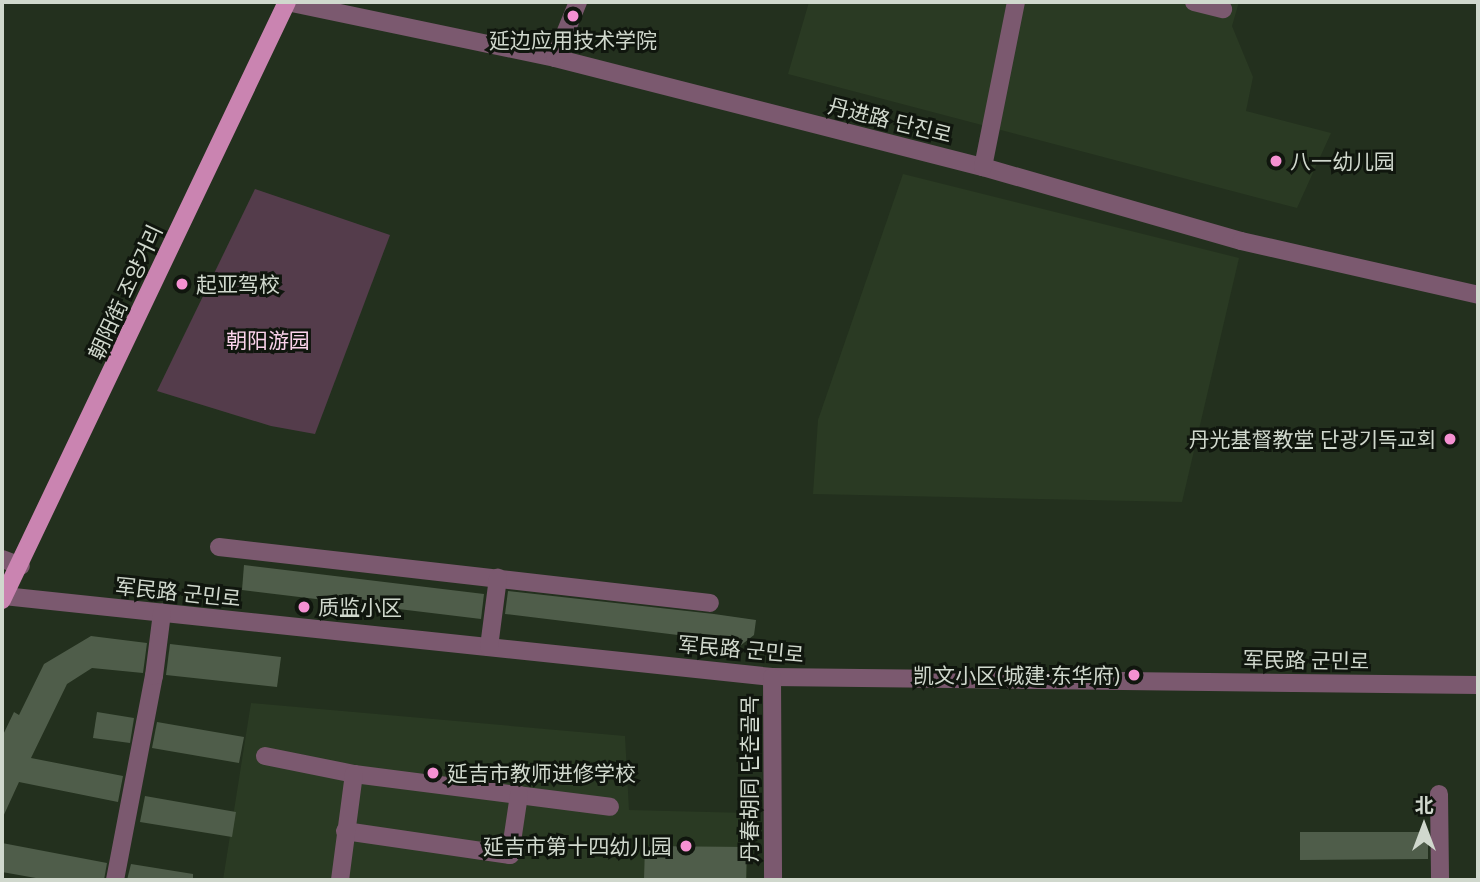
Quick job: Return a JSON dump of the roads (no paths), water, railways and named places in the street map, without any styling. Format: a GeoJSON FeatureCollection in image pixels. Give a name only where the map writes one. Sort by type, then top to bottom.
{"type":"FeatureCollection","features":[{"type":"Feature","properties":{"kind":"main road","name":"朝阳街 조양거리"},"geometry":{"type":"LineString","coordinates":[[3,598],[287,2]]}},
{"type":"Feature","properties":{"kind":"street","name":"丹进路 단진로"},"geometry":{"type":"LineString","coordinates":[[287,2],[555,58],[983,167],[1241,241],[1478,295]]}},
{"type":"Feature","properties":{"kind":"street"},"geometry":{"type":"LineString","coordinates":[[555,58],[578,2]]}},
{"type":"Feature","properties":{"kind":"street"},"geometry":{"type":"LineString","coordinates":[[983,167],[1016,2]]}},
{"type":"Feature","properties":{"kind":"street"},"geometry":{"type":"LineString","coordinates":[[1194,2],[1223,9]]}},
{"type":"Feature","properties":{"kind":"street"},"geometry":{"type":"LineString","coordinates":[[219,547],[710,603]]}},
{"type":"Feature","properties":{"kind":"street"},"geometry":{"type":"LineString","coordinates":[[2,559],[20,566]]}},
{"type":"Feature","properties":{"kind":"street"},"geometry":{"type":"LineString","coordinates":[[489,647],[498,578]]}},
{"type":"Feature","properties":{"kind":"street","name":"军民路 군민로"},"geometry":{"type":"LineString","coordinates":[[3,598],[772,677],[1478,685]]}},
{"type":"Feature","properties":{"kind":"street"},"geometry":{"type":"LineString","coordinates":[[115,880],[154,676],[162,613]]}},
{"type":"Feature","properties":{"kind":"street","name":"丹春胡同 단춘골목"},"geometry":{"type":"LineString","coordinates":[[772,677],[773,880]]}},
{"type":"Feature","properties":{"kind":"street"},"geometry":{"type":"LineString","coordinates":[[265,757],[354,774],[610,807]]}},
{"type":"Feature","properties":{"kind":"street"},"geometry":{"type":"LineString","coordinates":[[340,880],[354,774]]}},
{"type":"Feature","properties":{"kind":"street"},"geometry":{"type":"LineString","coordinates":[[1439,794],[1440,880]]}},
{"type":"Feature","properties":{"kind":"street"},"geometry":{"type":"LineString","coordinates":[[345,831],[510,855],[519,795]]}},
{"type":"Feature","properties":{"kind":"place","name":"延边应用技术学院"},"geometry":{"type":"Point","coordinates":[573,16]}},
{"type":"Feature","properties":{"kind":"place","name":"八一幼儿园"},"geometry":{"type":"Point","coordinates":[1276,161]}},
{"type":"Feature","properties":{"kind":"place","name":"起亚驾校"},"geometry":{"type":"Point","coordinates":[182,284]}},
{"type":"Feature","properties":{"kind":"place","name":"丹光基督教堂 단광기독교회"},"geometry":{"type":"Point","coordinates":[1450,439]}},
{"type":"Feature","properties":{"kind":"place","name":"质监小区"},"geometry":{"type":"Point","coordinates":[304,607]}},
{"type":"Feature","properties":{"kind":"place","name":"凯文小区(城建·东华府)"},"geometry":{"type":"Point","coordinates":[1134,675]}},
{"type":"Feature","properties":{"kind":"place","name":"延吉市教师进修学校"},"geometry":{"type":"Point","coordinates":[433,773]}},
{"type":"Feature","properties":{"kind":"place","name":"延吉市第十四幼儿园"},"geometry":{"type":"Point","coordinates":[686,846]}},
{"type":"Feature","properties":{"kind":"park label","name":"朝阳游园"},"geometry":{"type":"Point","coordinates":[268,340]}}]}
